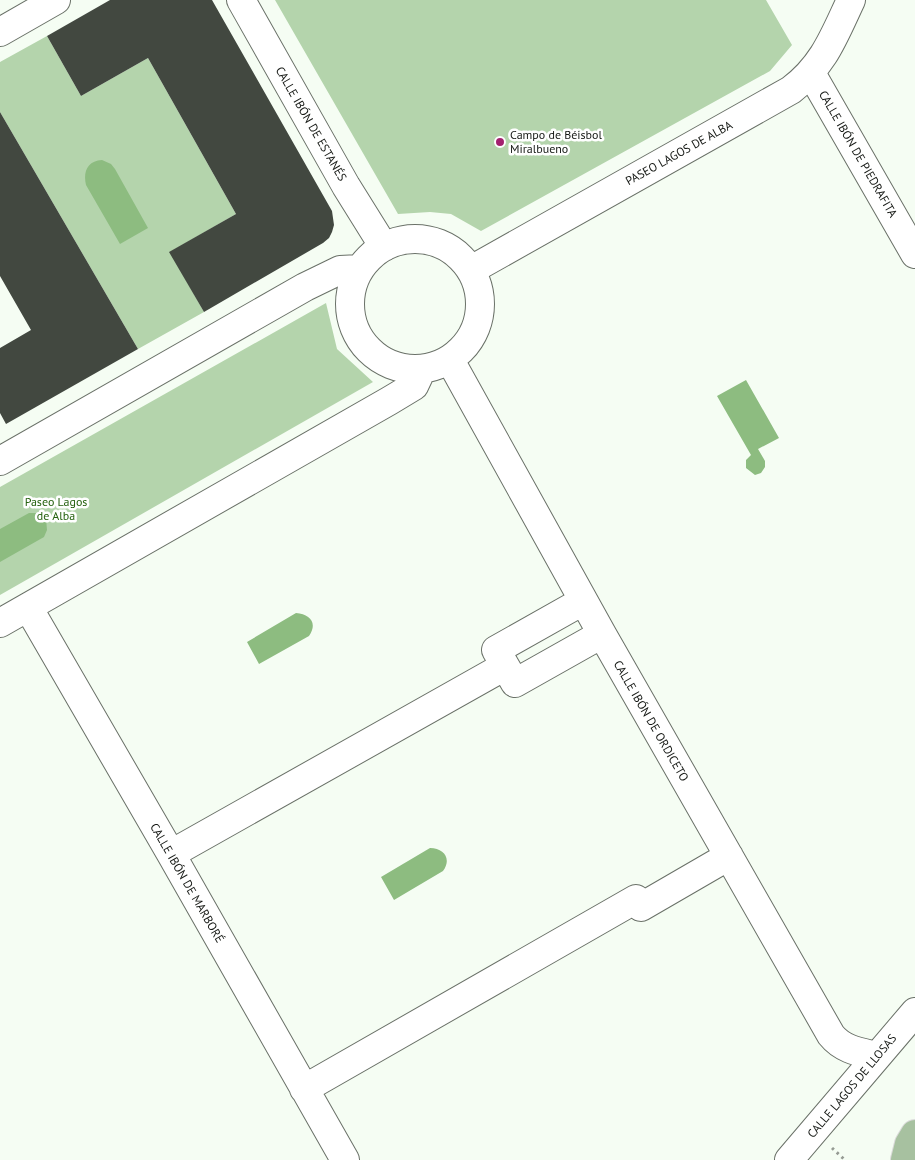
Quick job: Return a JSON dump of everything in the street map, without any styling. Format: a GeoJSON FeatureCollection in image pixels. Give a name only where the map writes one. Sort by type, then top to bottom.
{"type":"FeatureCollection","features":[{"type":"Feature","properties":{"kind":"street"},"geometry":{"type":"LineString","coordinates":[[0,32],[56,0]]}},
{"type":"Feature","properties":{"kind":"street","name":"CALLE IBÓN DE ESTANÉS"},"geometry":{"type":"LineString","coordinates":[[241,0],[346,186],[384,247]]}},
{"type":"Feature","properties":{"kind":"street","name":"PASEO LAGOS DE ALBA"},"geometry":{"type":"LineString","coordinates":[[471,270],[791,90],[811,73],[826,52],[850,0]]}},
{"type":"Feature","properties":{"kind":"street","name":"CALLE IBÓN DE PIEDRAFITA"},"geometry":{"type":"LineString","coordinates":[[811,73],[911,243]]}},
{"type":"Feature","properties":{"kind":"street"},"geometry":{"type":"LineString","coordinates":[[402,240],[422,240],[441,244],[458,255],[471,270],[479,289],[480,309],[476,329],[465,346],[450,360],[422,369],[401,368],[382,360],[366,347],[355,329],[350,309],[352,288],[360,269],[371,256],[384,247],[402,240]]}},
{"type":"Feature","properties":{"kind":"street"},"geometry":{"type":"LineString","coordinates":[[0,460],[305,287],[340,270],[360,269]]}},
{"type":"Feature","properties":{"kind":"street","name":"CALLE IBÓN DE ORDICETO"},"geometry":{"type":"LineString","coordinates":[[450,360],[602,634],[831,1035],[836,1041],[852,1050],[877,1056]]}},
{"type":"Feature","properties":{"kind":"street"},"geometry":{"type":"LineString","coordinates":[[0,623],[398,396],[414,386],[422,369]]}},
{"type":"Feature","properties":{"kind":"street"},"geometry":{"type":"LineString","coordinates":[[584,601],[496,650],[515,683],[602,634]]}},
{"type":"Feature","properties":{"kind":"street","name":"CALLE IBÓN DE MARBORÉ"},"geometry":{"type":"LineString","coordinates":[[28,607],[345,1160]]}},
{"type":"Feature","properties":{"kind":"street"},"geometry":{"type":"LineString","coordinates":[[171,854],[505,666]]}},
{"type":"Feature","properties":{"kind":"street"},"geometry":{"type":"LineString","coordinates":[[304,1089],[636,899],[641,907],[728,856]]}},
{"type":"Feature","properties":{"kind":"street","name":"CALLE LAGOS DE LLOSAS"},"geometry":{"type":"LineString","coordinates":[[788,1160],[915,1012]]}},
{"type":"Feature","properties":{"kind":"green space","name":"Campo de Béisbol Miralbueno"},"geometry":{"type":"Polygon","coordinates":[[[275,0],[766,0],[792,45],[770,71],[481,231],[451,214],[430,212],[398,214],[275,0]]]}},
{"type":"Feature","properties":{"kind":"green space"},"geometry":{"type":"Polygon","coordinates":[[[47,36],[81,96],[148,58],[236,214],[170,252],[204,312],[138,349],[0,112],[0,62],[47,36]]]}},
{"type":"Feature","properties":{"kind":"green space","name":"Paseo Lagos de Alba"},"geometry":{"type":"Polygon","coordinates":[[[326,303],[337,349],[373,382],[0,595],[0,487],[326,303]]]}},
{"type":"Feature","properties":{"kind":"shaded area"},"geometry":{"type":"Polygon","coordinates":[[[102,160],[111,164],[115,169],[148,228],[120,244],[86,185],[85,176],[87,168],[93,162],[102,160]]]}},
{"type":"Feature","properties":{"kind":"shaded area"},"geometry":{"type":"Polygon","coordinates":[[[746,380],[779,438],[758,449],[765,461],[765,467],[761,473],[755,475],[746,468],[746,460],[751,455],[717,396],[746,380]]]}},
{"type":"Feature","properties":{"kind":"shaded area"},"geometry":{"type":"Polygon","coordinates":[[[29,513],[37,513],[46,518],[47,530],[44,537],[0,562],[0,529],[29,513]]]}},
{"type":"Feature","properties":{"kind":"shaded area"},"geometry":{"type":"Polygon","coordinates":[[[296,613],[309,617],[313,623],[309,636],[259,664],[247,642],[296,613]]]}},
{"type":"Feature","properties":{"kind":"shaded area"},"geometry":{"type":"Polygon","coordinates":[[[430,848],[443,852],[447,858],[446,867],[443,871],[394,900],[381,877],[430,848]]]}},
{"type":"Feature","properties":{"kind":"building"},"geometry":{"type":"Polygon","coordinates":[[[110,0],[212,0],[332,211],[334,225],[329,238],[323,243],[204,312],[169,252],[236,214],[148,58],[81,96],[47,36],[110,0]]]}},
{"type":"Feature","properties":{"kind":"building"},"geometry":{"type":"Polygon","coordinates":[[[0,112],[138,349],[6,424],[0,413],[0,348],[31,330],[0,276],[0,112]]]}},
{"type":"Feature","properties":{"kind":"place","name":"Campo de Béisbol Miralbueno"},"geometry":{"type":"Point","coordinates":[500,142]}}]}
